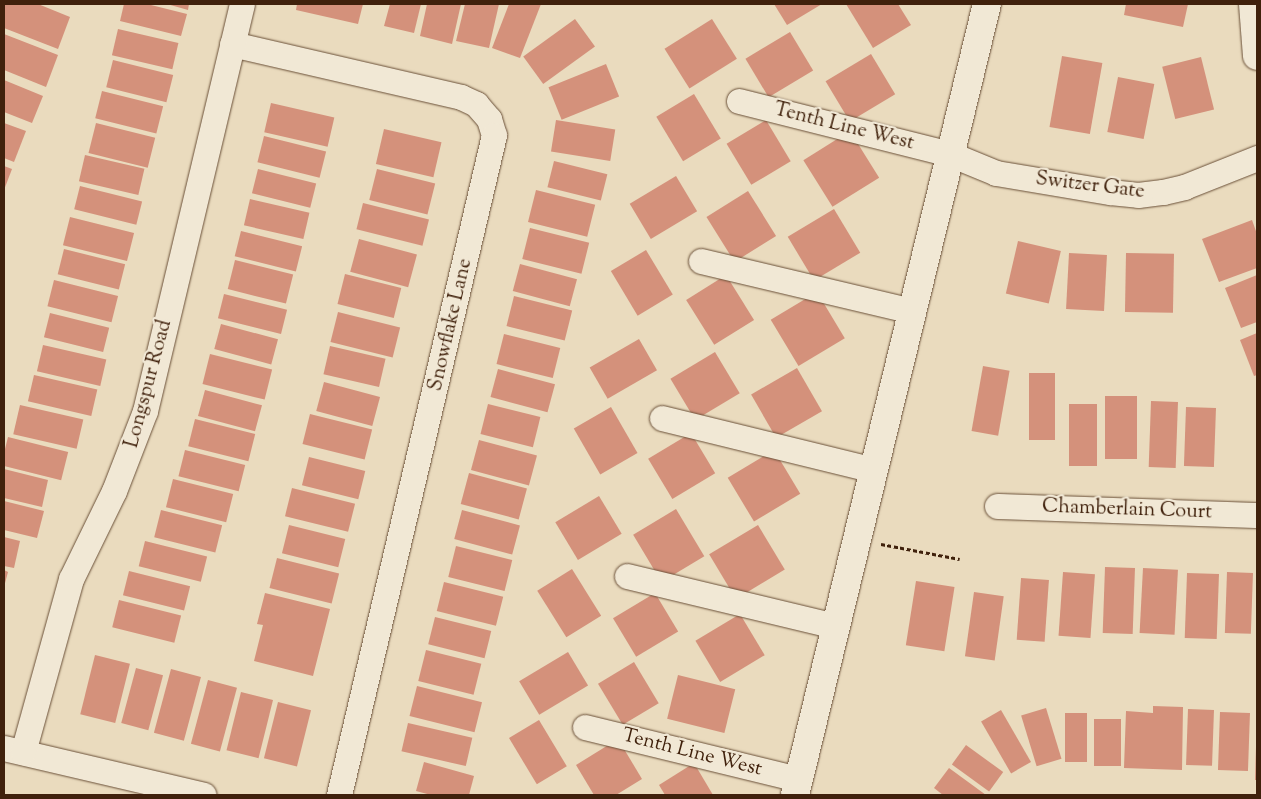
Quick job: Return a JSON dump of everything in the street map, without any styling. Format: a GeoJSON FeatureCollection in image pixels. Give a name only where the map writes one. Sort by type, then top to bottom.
{"type":"FeatureCollection","features":[{"type":"Feature","properties":{"kind":"street","name":"Longspur Road"},"geometry":{"type":"LineString","coordinates":[[14,750],[71,579],[114,491],[145,412],[242,4]]}},
{"type":"Feature","properties":{"kind":"street","name":"Tenth Line West"},"geometry":{"type":"LineString","coordinates":[[585,727],[797,787],[987,4]]}},
{"type":"Feature","properties":{"kind":"street"},"geometry":{"type":"LineString","coordinates":[[1253,4],[1257,56]]}},
{"type":"Feature","properties":{"kind":"street","name":"Snowflake Lane"},"geometry":{"type":"LineString","coordinates":[[232,44],[461,97],[476,104],[489,119],[494,135],[340,795]]}},
{"type":"Feature","properties":{"kind":"street","name":"Tenth Line West"},"geometry":{"type":"LineString","coordinates":[[739,101],[950,154]]}},
{"type":"Feature","properties":{"kind":"street","name":"Switzer Gate"},"geometry":{"type":"LineString","coordinates":[[950,154],[996,173],[1138,195],[1184,187],[1257,158]]}},
{"type":"Feature","properties":{"kind":"street"},"geometry":{"type":"LineString","coordinates":[[701,261],[912,311]]}},
{"type":"Feature","properties":{"kind":"street"},"geometry":{"type":"LineString","coordinates":[[662,418],[874,470]]}},
{"type":"Feature","properties":{"kind":"street","name":"Chamberlain Court"},"geometry":{"type":"LineString","coordinates":[[998,506],[1257,515]]}},
{"type":"Feature","properties":{"kind":"street"},"geometry":{"type":"LineString","coordinates":[[627,576],[836,626]]}},
{"type":"Feature","properties":{"kind":"street"},"geometry":{"type":"LineString","coordinates":[[14,750],[204,795]]}},
{"type":"Feature","properties":{"kind":"path"},"geometry":{"type":"LineString","coordinates":[[878,543],[960,559]]}},
{"type":"Feature","properties":{"kind":"building"},"geometry":{"type":"Polygon","coordinates":[[[4,4],[38,4],[70,17],[58,49],[4,28],[4,4]]]}},
{"type":"Feature","properties":{"kind":"building"},"geometry":{"type":"Polygon","coordinates":[[[124,4],[147,4],[187,14],[181,36],[120,21],[124,4]]]}},
{"type":"Feature","properties":{"kind":"building"},"geometry":{"type":"Polygon","coordinates":[[[167,4],[189,4],[188,10],[167,4]]]}},
{"type":"Feature","properties":{"kind":"building"},"geometry":{"type":"Polygon","coordinates":[[[297,4],[363,4],[358,24],[296,10],[297,4]]]}},
{"type":"Feature","properties":{"kind":"building"},"geometry":{"type":"Polygon","coordinates":[[[390,4],[421,4],[414,33],[384,26],[390,4]]]}},
{"type":"Feature","properties":{"kind":"building"},"geometry":{"type":"Polygon","coordinates":[[[427,4],[461,4],[452,44],[420,36],[427,4]]]}},
{"type":"Feature","properties":{"kind":"building"},"geometry":{"type":"Polygon","coordinates":[[[465,4],[499,4],[489,48],[456,41],[465,4]]]}},
{"type":"Feature","properties":{"kind":"building"},"geometry":{"type":"Polygon","coordinates":[[[509,4],[541,4],[520,58],[492,48],[509,4]]]}},
{"type":"Feature","properties":{"kind":"building"},"geometry":{"type":"Polygon","coordinates":[[[774,4],[822,4],[787,25],[774,4]]]}},
{"type":"Feature","properties":{"kind":"building"},"geometry":{"type":"Polygon","coordinates":[[[846,4],[898,4],[911,25],[873,48],[846,4]]]}},
{"type":"Feature","properties":{"kind":"building"},"geometry":{"type":"Polygon","coordinates":[[[1126,4],[1188,4],[1183,27],[1124,15],[1126,4]]]}},
{"type":"Feature","properties":{"kind":"building"},"geometry":{"type":"Polygon","coordinates":[[[575,19],[595,47],[543,84],[523,57],[575,19]]]}},
{"type":"Feature","properties":{"kind":"building"},"geometry":{"type":"Polygon","coordinates":[[[712,19],[737,59],[689,89],[665,49],[712,19]]]}},
{"type":"Feature","properties":{"kind":"building"},"geometry":{"type":"Polygon","coordinates":[[[118,29],[178,43],[172,69],[112,55],[118,29]]]}},
{"type":"Feature","properties":{"kind":"building"},"geometry":{"type":"Polygon","coordinates":[[[790,32],[813,71],[769,97],[745,59],[790,32]]]}},
{"type":"Feature","properties":{"kind":"building"},"geometry":{"type":"Polygon","coordinates":[[[4,34],[58,55],[46,87],[4,70],[4,34]]]}},
{"type":"Feature","properties":{"kind":"building"},"geometry":{"type":"Polygon","coordinates":[[[871,54],[895,94],[850,122],[826,81],[871,54]]]}},
{"type":"Feature","properties":{"kind":"building"},"geometry":{"type":"Polygon","coordinates":[[[1062,56],[1102,63],[1090,134],[1049,127],[1062,56]]]}},
{"type":"Feature","properties":{"kind":"building"},"geometry":{"type":"Polygon","coordinates":[[[1201,57],[1214,109],[1175,119],[1162,67],[1201,57]]]}},
{"type":"Feature","properties":{"kind":"building"},"geometry":{"type":"Polygon","coordinates":[[[113,60],[173,75],[166,102],[106,87],[113,60]]]}},
{"type":"Feature","properties":{"kind":"building"},"geometry":{"type":"Polygon","coordinates":[[[606,64],[619,96],[562,120],[549,87],[606,64]]]}},
{"type":"Feature","properties":{"kind":"building"},"geometry":{"type":"Polygon","coordinates":[[[1118,77],[1154,84],[1144,139],[1107,132],[1118,77]]]}},
{"type":"Feature","properties":{"kind":"building"},"geometry":{"type":"Polygon","coordinates":[[[4,80],[43,96],[32,123],[4,112],[4,80]]]}},
{"type":"Feature","properties":{"kind":"building"},"geometry":{"type":"Polygon","coordinates":[[[102,91],[163,106],[156,133],[95,118],[102,91]]]}},
{"type":"Feature","properties":{"kind":"building"},"geometry":{"type":"Polygon","coordinates":[[[694,94],[721,139],[683,161],[656,117],[694,94]]]}},
{"type":"Feature","properties":{"kind":"building"},"geometry":{"type":"Polygon","coordinates":[[[271,103],[334,118],[328,147],[264,132],[271,103]]]}},
{"type":"Feature","properties":{"kind":"building"},"geometry":{"type":"Polygon","coordinates":[[[556,120],[615,129],[610,161],[551,152],[556,120]]]}},
{"type":"Feature","properties":{"kind":"building"},"geometry":{"type":"Polygon","coordinates":[[[766,120],[791,161],[751,185],[727,144],[766,120]]]}},
{"type":"Feature","properties":{"kind":"building"},"geometry":{"type":"Polygon","coordinates":[[[4,123],[26,131],[14,162],[4,158],[4,123]]]}},
{"type":"Feature","properties":{"kind":"building"},"geometry":{"type":"Polygon","coordinates":[[[96,123],[155,138],[148,168],[89,153],[96,123]]]}},
{"type":"Feature","properties":{"kind":"building"},"geometry":{"type":"Polygon","coordinates":[[[384,129],[441,142],[433,177],[376,164],[384,129]]]}},
{"type":"Feature","properties":{"kind":"building"},"geometry":{"type":"Polygon","coordinates":[[[850,131],[879,178],[833,207],[803,160],[850,131]]]}},
{"type":"Feature","properties":{"kind":"building"},"geometry":{"type":"Polygon","coordinates":[[[264,136],[326,151],[320,178],[257,162],[264,136]]]}},
{"type":"Feature","properties":{"kind":"building"},"geometry":{"type":"Polygon","coordinates":[[[85,155],[144,169],[138,195],[79,181],[85,155]]]}},
{"type":"Feature","properties":{"kind":"building"},"geometry":{"type":"Polygon","coordinates":[[[554,161],[607,174],[601,201],[547,187],[554,161]]]}},
{"type":"Feature","properties":{"kind":"building"},"geometry":{"type":"Polygon","coordinates":[[[4,166],[12,169],[4,190],[4,166]]]}},
{"type":"Feature","properties":{"kind":"building"},"geometry":{"type":"Polygon","coordinates":[[[258,169],[316,184],[310,208],[252,193],[258,169]]]}},
{"type":"Feature","properties":{"kind":"building"},"geometry":{"type":"Polygon","coordinates":[[[377,169],[435,184],[427,215],[369,200],[377,169]]]}},
{"type":"Feature","properties":{"kind":"building"},"geometry":{"type":"Polygon","coordinates":[[[676,176],[697,211],[651,239],[630,204],[676,176]]]}},
{"type":"Feature","properties":{"kind":"building"},"geometry":{"type":"Polygon","coordinates":[[[80,186],[142,201],[136,225],[74,209],[80,186]]]}},
{"type":"Feature","properties":{"kind":"building"},"geometry":{"type":"Polygon","coordinates":[[[536,190],[595,205],[587,237],[528,222],[536,190]]]}},
{"type":"Feature","properties":{"kind":"building"},"geometry":{"type":"Polygon","coordinates":[[[748,191],[776,236],[735,262],[706,217],[748,191]]]}},
{"type":"Feature","properties":{"kind":"building"},"geometry":{"type":"Polygon","coordinates":[[[250,199],[309,213],[303,239],[244,225],[250,199]]]}},
{"type":"Feature","properties":{"kind":"building"},"geometry":{"type":"Polygon","coordinates":[[[363,203],[429,219],[422,246],[356,229],[363,203]]]}},
{"type":"Feature","properties":{"kind":"building"},"geometry":{"type":"Polygon","coordinates":[[[834,209],[860,253],[814,281],[788,237],[834,209]]]}},
{"type":"Feature","properties":{"kind":"building"},"geometry":{"type":"Polygon","coordinates":[[[70,217],[134,233],[127,261],[63,245],[70,217]]]}},
{"type":"Feature","properties":{"kind":"building"},"geometry":{"type":"Polygon","coordinates":[[[1252,220],[1257,234],[1257,268],[1219,282],[1202,239],[1252,220]]]}},
{"type":"Feature","properties":{"kind":"building"},"geometry":{"type":"Polygon","coordinates":[[[530,228],[589,243],[581,274],[522,259],[530,228]]]}},
{"type":"Feature","properties":{"kind":"building"},"geometry":{"type":"Polygon","coordinates":[[[241,231],[302,246],[296,271],[235,256],[241,231]]]}},
{"type":"Feature","properties":{"kind":"building"},"geometry":{"type":"Polygon","coordinates":[[[359,239],[417,255],[408,287],[350,272],[359,239]]]}},
{"type":"Feature","properties":{"kind":"building"},"geometry":{"type":"Polygon","coordinates":[[[1018,241],[1061,251],[1049,304],[1006,294],[1018,241]]]}},
{"type":"Feature","properties":{"kind":"building"},"geometry":{"type":"Polygon","coordinates":[[[64,249],[125,264],[119,289],[58,274],[64,249]]]}},
{"type":"Feature","properties":{"kind":"building"},"geometry":{"type":"Polygon","coordinates":[[[646,250],[673,295],[638,316],[611,271],[646,250]]]}},
{"type":"Feature","properties":{"kind":"building"},"geometry":{"type":"Polygon","coordinates":[[[1069,253],[1107,255],[1104,311],[1066,309],[1069,253]]]}},
{"type":"Feature","properties":{"kind":"building"},"geometry":{"type":"Polygon","coordinates":[[[1126,253],[1174,254],[1173,313],[1125,312],[1126,253]]]}},
{"type":"Feature","properties":{"kind":"building"},"geometry":{"type":"Polygon","coordinates":[[[235,260],[293,275],[286,304],[228,289],[235,260]]]}},
{"type":"Feature","properties":{"kind":"building"},"geometry":{"type":"Polygon","coordinates":[[[520,264],[577,279],[570,306],[513,291],[520,264]]]}},
{"type":"Feature","properties":{"kind":"building"},"geometry":{"type":"Polygon","coordinates":[[[345,274],[401,288],[394,318],[338,304],[345,274]]]}},
{"type":"Feature","properties":{"kind":"building"},"geometry":{"type":"Polygon","coordinates":[[[726,275],[754,320],[714,345],[686,300],[726,275]]]}},
{"type":"Feature","properties":{"kind":"building"},"geometry":{"type":"Polygon","coordinates":[[[1257,275],[1257,322],[1241,328],[1225,288],[1257,275]]]}},
{"type":"Feature","properties":{"kind":"building"},"geometry":{"type":"Polygon","coordinates":[[[54,280],[118,296],[112,322],[47,306],[54,280]]]}},
{"type":"Feature","properties":{"kind":"building"},"geometry":{"type":"Polygon","coordinates":[[[817,292],[845,338],[799,366],[771,320],[817,292]]]}},
{"type":"Feature","properties":{"kind":"building"},"geometry":{"type":"Polygon","coordinates":[[[224,294],[287,310],[281,334],[218,318],[224,294]]]}},
{"type":"Feature","properties":{"kind":"building"},"geometry":{"type":"Polygon","coordinates":[[[514,296],[572,311],[565,341],[507,326],[514,296]]]}},
{"type":"Feature","properties":{"kind":"building"},"geometry":{"type":"Polygon","coordinates":[[[338,312],[400,327],[393,358],[331,342],[338,312]]]}},
{"type":"Feature","properties":{"kind":"building"},"geometry":{"type":"Polygon","coordinates":[[[50,313],[109,328],[103,352],[44,337],[50,313]]]}},
{"type":"Feature","properties":{"kind":"building"},"geometry":{"type":"Polygon","coordinates":[[[221,324],[278,339],[271,364],[214,349],[221,324]]]}},
{"type":"Feature","properties":{"kind":"building"},"geometry":{"type":"Polygon","coordinates":[[[1257,333],[1257,375],[1254,376],[1240,340],[1257,333]]]}},
{"type":"Feature","properties":{"kind":"building"},"geometry":{"type":"Polygon","coordinates":[[[504,334],[560,348],[553,378],[497,364],[504,334]]]}},
{"type":"Feature","properties":{"kind":"building"},"geometry":{"type":"Polygon","coordinates":[[[639,339],[657,370],[608,399],[590,368],[639,339]]]}},
{"type":"Feature","properties":{"kind":"building"},"geometry":{"type":"Polygon","coordinates":[[[43,345],[106,360],[100,386],[37,371],[43,345]]]}},
{"type":"Feature","properties":{"kind":"building"},"geometry":{"type":"Polygon","coordinates":[[[330,346],[386,359],[379,387],[323,374],[330,346]]]}},
{"type":"Feature","properties":{"kind":"building"},"geometry":{"type":"Polygon","coordinates":[[[715,352],[740,393],[695,420],[670,379],[715,352]]]}},
{"type":"Feature","properties":{"kind":"building"},"geometry":{"type":"Polygon","coordinates":[[[210,354],[272,369],[265,400],[203,384],[210,354]]]}},
{"type":"Feature","properties":{"kind":"building"},"geometry":{"type":"Polygon","coordinates":[[[983,366],[1010,371],[998,436],[972,431],[983,366]]]}},
{"type":"Feature","properties":{"kind":"building"},"geometry":{"type":"Polygon","coordinates":[[[797,368],[822,411],[776,438],[751,395],[797,368]]]}},
{"type":"Feature","properties":{"kind":"building"},"geometry":{"type":"Polygon","coordinates":[[[498,369],[555,384],[547,412],[490,397],[498,369]]]}},
{"type":"Feature","properties":{"kind":"building"},"geometry":{"type":"Polygon","coordinates":[[[1029,373],[1055,373],[1055,440],[1029,440],[1029,373]]]}},
{"type":"Feature","properties":{"kind":"building"},"geometry":{"type":"Polygon","coordinates":[[[34,375],[97,390],[91,416],[28,401],[34,375]]]}},
{"type":"Feature","properties":{"kind":"building"},"geometry":{"type":"Polygon","coordinates":[[[324,382],[380,397],[372,426],[316,411],[324,382]]]}},
{"type":"Feature","properties":{"kind":"building"},"geometry":{"type":"Polygon","coordinates":[[[205,390],[262,405],[255,431],[198,416],[205,390]]]}},
{"type":"Feature","properties":{"kind":"building"},"geometry":{"type":"Polygon","coordinates":[[[1105,396],[1137,396],[1137,459],[1105,459],[1105,396]]]}},
{"type":"Feature","properties":{"kind":"building"},"geometry":{"type":"Polygon","coordinates":[[[1151,401],[1178,402],[1176,468],[1149,467],[1151,401]]]}},
{"type":"Feature","properties":{"kind":"building"},"geometry":{"type":"Polygon","coordinates":[[[488,404],[540,417],[533,447],[481,434],[488,404]]]}},
{"type":"Feature","properties":{"kind":"building"},"geometry":{"type":"Polygon","coordinates":[[[1069,404],[1097,404],[1097,466],[1069,466],[1069,404]]]}},
{"type":"Feature","properties":{"kind":"building"},"geometry":{"type":"Polygon","coordinates":[[[20,405],[83,420],[77,449],[13,434],[20,405]]]}},
{"type":"Feature","properties":{"kind":"building"},"geometry":{"type":"Polygon","coordinates":[[[611,407],[638,453],[600,474],[574,428],[611,407]]]}},
{"type":"Feature","properties":{"kind":"building"},"geometry":{"type":"Polygon","coordinates":[[[1186,407],[1216,408],[1214,467],[1184,466],[1186,407]]]}},
{"type":"Feature","properties":{"kind":"building"},"geometry":{"type":"Polygon","coordinates":[[[310,414],[372,429],[365,460],[303,444],[310,414]]]}},
{"type":"Feature","properties":{"kind":"building"},"geometry":{"type":"Polygon","coordinates":[[[195,419],[255,434],[248,461],[188,446],[195,419]]]}},
{"type":"Feature","properties":{"kind":"building"},"geometry":{"type":"Polygon","coordinates":[[[691,433],[715,473],[672,499],[648,459],[691,433]]]}},
{"type":"Feature","properties":{"kind":"building"},"geometry":{"type":"Polygon","coordinates":[[[8,437],[68,452],[61,480],[4,466],[4,453],[8,437]]]}},
{"type":"Feature","properties":{"kind":"building"},"geometry":{"type":"Polygon","coordinates":[[[479,440],[537,456],[529,485],[471,470],[479,440]]]}},
{"type":"Feature","properties":{"kind":"building"},"geometry":{"type":"Polygon","coordinates":[[[185,450],[245,465],[239,491],[178,476],[185,450]]]}},
{"type":"Feature","properties":{"kind":"building"},"geometry":{"type":"Polygon","coordinates":[[[774,450],[800,494],[754,522],[728,478],[774,450]]]}},
{"type":"Feature","properties":{"kind":"building"},"geometry":{"type":"Polygon","coordinates":[[[309,457],[365,471],[358,499],[302,485],[309,457]]]}},
{"type":"Feature","properties":{"kind":"building"},"geometry":{"type":"Polygon","coordinates":[[[4,469],[48,480],[42,507],[4,498],[4,469]]]}},
{"type":"Feature","properties":{"kind":"building"},"geometry":{"type":"Polygon","coordinates":[[[469,473],[527,489],[519,519],[461,504],[469,473]]]}},
{"type":"Feature","properties":{"kind":"building"},"geometry":{"type":"Polygon","coordinates":[[[173,479],[233,494],[226,522],[166,507],[173,479]]]}},
{"type":"Feature","properties":{"kind":"building"},"geometry":{"type":"Polygon","coordinates":[[[292,488],[355,504],[348,532],[285,516],[292,488]]]}},
{"type":"Feature","properties":{"kind":"building"},"geometry":{"type":"Polygon","coordinates":[[[599,496],[622,534],[578,560],[555,522],[599,496]]]}},
{"type":"Feature","properties":{"kind":"building"},"geometry":{"type":"Polygon","coordinates":[[[4,501],[44,511],[37,538],[4,530],[4,501]]]}},
{"type":"Feature","properties":{"kind":"building"},"geometry":{"type":"Polygon","coordinates":[[[676,509],[704,556],[661,582],[633,535],[676,509]]]}},
{"type":"Feature","properties":{"kind":"building"},"geometry":{"type":"Polygon","coordinates":[[[161,510],[222,525],[215,552],[154,537],[161,510]]]}},
{"type":"Feature","properties":{"kind":"building"},"geometry":{"type":"Polygon","coordinates":[[[462,510],[520,526],[512,555],[454,539],[462,510]]]}},
{"type":"Feature","properties":{"kind":"building"},"geometry":{"type":"Polygon","coordinates":[[[289,525],[345,539],[338,567],[282,553],[289,525]]]}},
{"type":"Feature","properties":{"kind":"building"},"geometry":{"type":"Polygon","coordinates":[[[758,525],[785,570],[736,599],[709,554],[758,525]]]}},
{"type":"Feature","properties":{"kind":"building"},"geometry":{"type":"Polygon","coordinates":[[[4,537],[20,541],[14,568],[4,566],[4,537]]]}},
{"type":"Feature","properties":{"kind":"building"},"geometry":{"type":"Polygon","coordinates":[[[145,541],[207,556],[201,582],[139,566],[145,541]]]}},
{"type":"Feature","properties":{"kind":"building"},"geometry":{"type":"Polygon","coordinates":[[[456,546],[512,560],[505,591],[448,577],[456,546]]]}},
{"type":"Feature","properties":{"kind":"building"},"geometry":{"type":"Polygon","coordinates":[[[277,558],[339,573],[332,604],[270,588],[277,558]]]}},
{"type":"Feature","properties":{"kind":"building"},"geometry":{"type":"Polygon","coordinates":[[[1105,567],[1135,568],[1133,634],[1103,633],[1105,567]]]}},
{"type":"Feature","properties":{"kind":"building"},"geometry":{"type":"Polygon","coordinates":[[[1143,568],[1178,570],[1175,635],[1140,633],[1143,568]]]}},
{"type":"Feature","properties":{"kind":"building"},"geometry":{"type":"Polygon","coordinates":[[[572,569],[601,616],[566,637],[537,591],[572,569]]]}},
{"type":"Feature","properties":{"kind":"building"},"geometry":{"type":"Polygon","coordinates":[[[4,570],[8,572],[4,587],[4,570]]]}},
{"type":"Feature","properties":{"kind":"building"},"geometry":{"type":"Polygon","coordinates":[[[129,571],[190,586],[184,610],[123,595],[129,571]]]}},
{"type":"Feature","properties":{"kind":"building"},"geometry":{"type":"Polygon","coordinates":[[[1063,572],[1095,574],[1090,638],[1059,636],[1063,572]]]}},
{"type":"Feature","properties":{"kind":"building"},"geometry":{"type":"Polygon","coordinates":[[[1227,572],[1253,573],[1251,634],[1225,633],[1227,572]]]}},
{"type":"Feature","properties":{"kind":"building"},"geometry":{"type":"Polygon","coordinates":[[[1187,573],[1219,574],[1217,639],[1185,638],[1187,573]]]}},
{"type":"Feature","properties":{"kind":"building"},"geometry":{"type":"Polygon","coordinates":[[[1021,578],[1049,580],[1045,642],[1017,640],[1021,578]]]}},
{"type":"Feature","properties":{"kind":"building"},"geometry":{"type":"Polygon","coordinates":[[[916,581],[955,587],[944,651],[906,645],[916,581]]]}},
{"type":"Feature","properties":{"kind":"building"},"geometry":{"type":"Polygon","coordinates":[[[444,582],[503,597],[496,626],[437,611],[444,582]]]}},
{"type":"Feature","properties":{"kind":"building"},"geometry":{"type":"Polygon","coordinates":[[[974,592],[1004,596],[995,661],[965,656],[974,592]]]}},
{"type":"Feature","properties":{"kind":"building"},"geometry":{"type":"Polygon","coordinates":[[[265,593],[330,609],[313,676],[254,661],[263,625],[257,624],[265,593]]]}},
{"type":"Feature","properties":{"kind":"building"},"geometry":{"type":"Polygon","coordinates":[[[655,593],[678,632],[636,657],[613,618],[655,593]]]}},
{"type":"Feature","properties":{"kind":"building"},"geometry":{"type":"Polygon","coordinates":[[[119,600],[181,615],[174,643],[112,627],[119,600]]]}},
{"type":"Feature","properties":{"kind":"building"},"geometry":{"type":"Polygon","coordinates":[[[740,614],[765,655],[720,682],[695,641],[740,614]]]}},
{"type":"Feature","properties":{"kind":"building"},"geometry":{"type":"Polygon","coordinates":[[[435,617],[491,631],[485,658],[428,644],[435,617]]]}},
{"type":"Feature","properties":{"kind":"building"},"geometry":{"type":"Polygon","coordinates":[[[426,650],[481,664],[474,695],[418,681],[426,650]]]}},
{"type":"Feature","properties":{"kind":"building"},"geometry":{"type":"Polygon","coordinates":[[[568,652],[588,685],[539,715],[519,681],[568,652]]]}},
{"type":"Feature","properties":{"kind":"building"},"geometry":{"type":"Polygon","coordinates":[[[95,655],[130,664],[115,723],[80,714],[95,655]]]}},
{"type":"Feature","properties":{"kind":"building"},"geometry":{"type":"Polygon","coordinates":[[[634,662],[659,703],[623,725],[598,684],[634,662]]]}},
{"type":"Feature","properties":{"kind":"building"},"geometry":{"type":"Polygon","coordinates":[[[136,668],[163,675],[148,730],[121,723],[136,668]]]}},
{"type":"Feature","properties":{"kind":"building"},"geometry":{"type":"Polygon","coordinates":[[[171,669],[201,677],[184,741],[154,733],[171,669]]]}},
{"type":"Feature","properties":{"kind":"building"},"geometry":{"type":"Polygon","coordinates":[[[678,675],[735,689],[724,733],[667,719],[678,675]]]}},
{"type":"Feature","properties":{"kind":"building"},"geometry":{"type":"Polygon","coordinates":[[[208,680],[237,688],[220,752],[191,744],[208,680]]]}},
{"type":"Feature","properties":{"kind":"building"},"geometry":{"type":"Polygon","coordinates":[[[417,686],[482,702],[475,732],[410,716],[417,686]]]}},
{"type":"Feature","properties":{"kind":"building"},"geometry":{"type":"Polygon","coordinates":[[[241,692],[273,700],[259,758],[226,750],[241,692]]]}},
{"type":"Feature","properties":{"kind":"building"},"geometry":{"type":"Polygon","coordinates":[[[278,702],[311,710],[297,767],[264,758],[278,702]]]}},
{"type":"Feature","properties":{"kind":"building"},"geometry":{"type":"Polygon","coordinates":[[[1153,706],[1183,707],[1182,770],[1124,768],[1126,711],[1153,713],[1153,706]]]}},
{"type":"Feature","properties":{"kind":"building"},"geometry":{"type":"Polygon","coordinates":[[[1046,708],[1061,759],[1037,766],[1021,716],[1046,708]]]}},
{"type":"Feature","properties":{"kind":"building"},"geometry":{"type":"Polygon","coordinates":[[[1188,709],[1214,710],[1212,766],[1186,765],[1188,709]]]}},
{"type":"Feature","properties":{"kind":"building"},"geometry":{"type":"Polygon","coordinates":[[[1001,710],[1031,762],[1011,773],[981,722],[1001,710]]]}},
{"type":"Feature","properties":{"kind":"building"},"geometry":{"type":"Polygon","coordinates":[[[1220,712],[1250,713],[1248,771],[1218,770],[1220,712]]]}},
{"type":"Feature","properties":{"kind":"building"},"geometry":{"type":"Polygon","coordinates":[[[1065,713],[1087,713],[1087,762],[1065,762],[1065,713]]]}},
{"type":"Feature","properties":{"kind":"building"},"geometry":{"type":"Polygon","coordinates":[[[1094,719],[1121,719],[1121,766],[1094,766],[1094,719]]]}},
{"type":"Feature","properties":{"kind":"building"},"geometry":{"type":"Polygon","coordinates":[[[539,720],[567,766],[537,784],[509,738],[539,720]]]}},
{"type":"Feature","properties":{"kind":"building"},"geometry":{"type":"Polygon","coordinates":[[[408,723],[472,738],[466,766],[401,751],[408,723]]]}},
{"type":"Feature","properties":{"kind":"building"},"geometry":{"type":"Polygon","coordinates":[[[618,739],[642,779],[616,795],[594,795],[576,765],[618,739]]]}},
{"type":"Feature","properties":{"kind":"building"},"geometry":{"type":"Polygon","coordinates":[[[966,745],[1003,772],[989,791],[952,764],[966,745]]]}},
{"type":"Feature","properties":{"kind":"building"},"geometry":{"type":"Polygon","coordinates":[[[1256,746],[1257,780],[1255,780],[1256,746]]]}},
{"type":"Feature","properties":{"kind":"building"},"geometry":{"type":"Polygon","coordinates":[[[424,762],[474,776],[469,795],[431,795],[416,791],[424,762]]]}},
{"type":"Feature","properties":{"kind":"building"},"geometry":{"type":"Polygon","coordinates":[[[694,763],[713,795],[665,795],[659,785],[694,763]]]}},
{"type":"Feature","properties":{"kind":"building"},"geometry":{"type":"Polygon","coordinates":[[[949,768],[986,795],[943,795],[934,788],[949,768]]]}}]}
